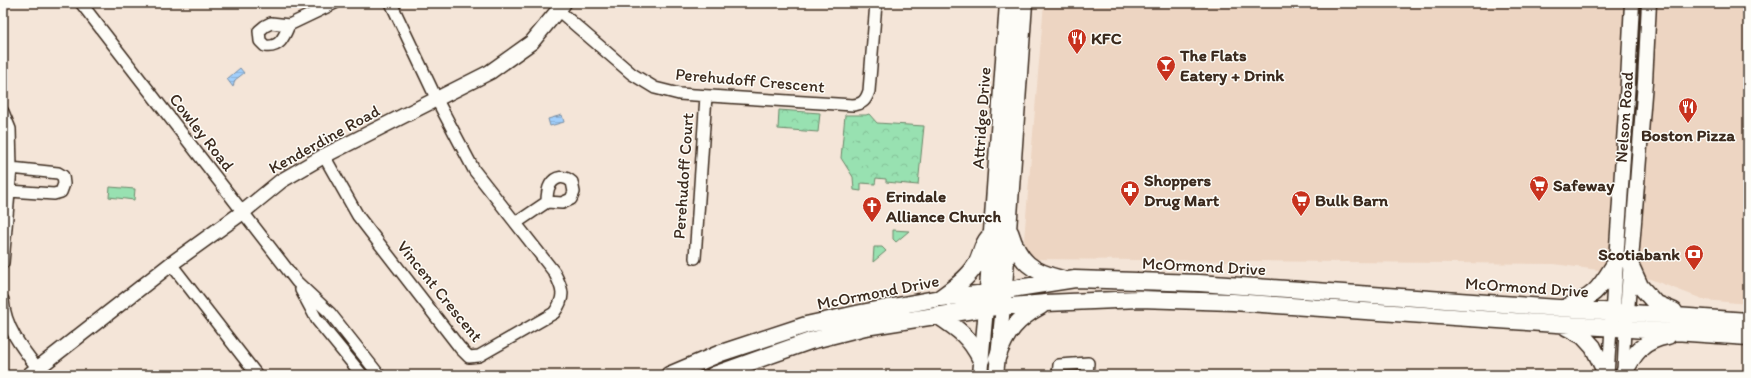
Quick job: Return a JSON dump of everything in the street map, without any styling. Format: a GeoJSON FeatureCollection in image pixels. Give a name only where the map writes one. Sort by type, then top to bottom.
{"type":"FeatureCollection","features":[{"type":"Feature","properties":{"kind":"main road","name":"Attridge Drive"},"geometry":{"type":"LineString","coordinates":[[987,301],[1008,3]]}},
{"type":"Feature","properties":{"kind":"main road","name":"Attridge Drive"},"geometry":{"type":"LineString","coordinates":[[1002,307],[1024,3]]}},
{"type":"Feature","properties":{"kind":"main road"},"geometry":{"type":"LineString","coordinates":[[1008,222],[1013,242],[1018,253],[1025,262],[1039,273],[1061,279],[1075,279]]}},
{"type":"Feature","properties":{"kind":"main road"},"geometry":{"type":"LineString","coordinates":[[940,298],[958,285],[976,266],[983,244],[991,233]]}},
{"type":"Feature","properties":{"kind":"main road"},"geometry":{"type":"LineString","coordinates":[[1563,309],[1583,302],[1591,296],[1623,263],[1655,303],[1685,316]]}},
{"type":"Feature","properties":{"kind":"main road","name":"McOrmond Drive"},"geometry":{"type":"LineString","coordinates":[[714,375],[810,341],[865,327],[937,315],[987,301],[1004,291],[1075,279],[1199,283],[1337,294],[1748,321]]}},
{"type":"Feature","properties":{"kind":"main road"},"geometry":{"type":"LineString","coordinates":[[1310,308],[1337,294]]}},
{"type":"Feature","properties":{"kind":"main road","name":"McOrmond Drive"},"geometry":{"type":"LineString","coordinates":[[669,375],[721,353],[806,325],[861,312],[940,298],[987,301],[1002,307],[1046,303],[1140,299],[1233,302],[1563,326],[1618,328],[1748,337]]}},
{"type":"Feature","properties":{"kind":"main road"},"geometry":{"type":"LineString","coordinates":[[997,358],[1003,341],[1011,329],[1028,313],[1046,303]]}},
{"type":"Feature","properties":{"kind":"main road"},"geometry":{"type":"LineString","coordinates":[[937,315],[963,333],[970,340],[981,367]]}},
{"type":"Feature","properties":{"kind":"main road"},"geometry":{"type":"LineString","coordinates":[[1563,326],[1583,336],[1594,348],[1608,375]]}},
{"type":"Feature","properties":{"kind":"main road"},"geometry":{"type":"LineString","coordinates":[[1623,375],[1630,360],[1649,341],[1683,333]]}},
{"type":"Feature","properties":{"kind":"street","name":"Cowley Road"},"geometry":{"type":"LineString","coordinates":[[81,3],[297,282],[330,313],[379,375]]}},
{"type":"Feature","properties":{"kind":"street"},"geometry":{"type":"LineString","coordinates":[[289,26],[335,3]]}},
{"type":"Feature","properties":{"kind":"street","name":"Vincent Crescent"},"geometry":{"type":"LineString","coordinates":[[324,156],[358,216],[460,348],[469,357],[479,356],[554,313],[561,304],[563,294],[557,277],[474,170],[391,3]]}},
{"type":"Feature","properties":{"kind":"street","name":"Perehudoff Crescent"},"geometry":{"type":"LineString","coordinates":[[562,7],[632,74],[655,88],[679,94],[853,105],[864,102],[869,91],[876,3]]}},
{"type":"Feature","properties":{"kind":"street","name":"Nelson Road"},"geometry":{"type":"LineString","coordinates":[[1618,328],[1623,263],[1632,3]]}},
{"type":"Feature","properties":{"kind":"street","name":"Nelson Road"},"geometry":{"type":"LineString","coordinates":[[1623,263],[1646,82],[1649,3]]}},
{"type":"Feature","properties":{"kind":"street","name":"Kenderdine Road"},"geometry":{"type":"LineString","coordinates":[[36,373],[171,264],[242,212],[281,181],[324,156],[438,100],[490,72],[532,42],[562,7]]}},
{"type":"Feature","properties":{"kind":"street","name":"Perehudoff Court"},"geometry":{"type":"LineString","coordinates":[[695,258],[706,96]]}},
{"type":"Feature","properties":{"kind":"street"},"geometry":{"type":"LineString","coordinates":[[3,112],[10,129],[11,168],[3,263]]}},
{"type":"Feature","properties":{"kind":"street"},"geometry":{"type":"LineString","coordinates":[[10,191],[54,194],[61,192],[64,184],[63,176],[58,173],[45,170],[11,168]]}},
{"type":"Feature","properties":{"kind":"street"},"geometry":{"type":"LineString","coordinates":[[516,223],[547,202]]}},
{"type":"Feature","properties":{"kind":"street"},"geometry":{"type":"LineString","coordinates":[[171,264],[257,375]]}},
{"type":"Feature","properties":{"kind":"street","name":"Cowley Road"},"geometry":{"type":"LineString","coordinates":[[297,282],[317,320],[362,375]]}},
{"type":"Feature","properties":{"kind":"street"},"geometry":{"type":"LineString","coordinates":[[3,300],[4,312],[15,338],[36,373]]}},
{"type":"Feature","properties":{"kind":"street"},"geometry":{"type":"LineString","coordinates":[[981,367],[987,301]]}},
{"type":"Feature","properties":{"kind":"street"},"geometry":{"type":"LineString","coordinates":[[996,375],[1002,307]]}},
{"type":"Feature","properties":{"kind":"street"},"geometry":{"type":"LineString","coordinates":[[1608,375],[1618,328]]}},
{"type":"Feature","properties":{"kind":"street"},"geometry":{"type":"LineString","coordinates":[[1618,328],[1623,375]]}},
{"type":"Feature","properties":{"kind":"street"},"geometry":{"type":"LineString","coordinates":[[1058,375],[1058,365],[1088,363],[1087,375]]}},
{"type":"Feature","properties":{"kind":"shaded area"},"geometry":{"type":"Polygon","coordinates":[[[1044,3],[1748,3],[1748,304],[1705,300],[1642,276],[1554,264],[1029,259],[1024,240],[1044,3]]]}},
{"type":"Feature","properties":{"kind":"green space"},"geometry":{"type":"Polygon","coordinates":[[[779,110],[820,113],[818,132],[778,129],[779,110]]]}},
{"type":"Feature","properties":{"kind":"green space"},"geometry":{"type":"Polygon","coordinates":[[[869,114],[877,123],[924,126],[918,185],[886,182],[886,179],[876,178],[875,184],[861,183],[861,191],[854,190],[853,177],[841,158],[845,115],[869,114]]]}},
{"type":"Feature","properties":{"kind":"green space"},"geometry":{"type":"Polygon","coordinates":[[[110,187],[135,189],[134,200],[109,197],[110,187]]]}},
{"type":"Feature","properties":{"kind":"green space"},"geometry":{"type":"Polygon","coordinates":[[[893,230],[909,231],[896,242],[893,239],[893,230]]]}},
{"type":"Feature","properties":{"kind":"green space"},"geometry":{"type":"Polygon","coordinates":[[[874,247],[882,247],[886,251],[873,262],[874,247]]]}},
{"type":"Feature","properties":{"kind":"water"},"geometry":{"type":"Polygon","coordinates":[[[240,68],[244,73],[235,80],[233,87],[227,79],[240,68]]]}},
{"type":"Feature","properties":{"kind":"water"},"geometry":{"type":"Polygon","coordinates":[[[562,115],[564,122],[550,126],[548,119],[562,115]]]}},
{"type":"Feature","properties":{"kind":"place","name":"KFC"},"geometry":{"type":"Point","coordinates":[1077,55]}},
{"type":"Feature","properties":{"kind":"place","name":"The Flats Eatery + Drink"},"geometry":{"type":"Point","coordinates":[1166,82]}},
{"type":"Feature","properties":{"kind":"place","name":"Boston Pizza"},"geometry":{"type":"Point","coordinates":[1688,124]}},
{"type":"Feature","properties":{"kind":"place","name":"Safeway"},"geometry":{"type":"Point","coordinates":[1539,202]}},
{"type":"Feature","properties":{"kind":"place","name":"Shoppers Drug Mart"},"geometry":{"type":"Point","coordinates":[1130,207]}},
{"type":"Feature","properties":{"kind":"place","name":"Bulk Barn"},"geometry":{"type":"Point","coordinates":[1301,217]}},
{"type":"Feature","properties":{"kind":"place","name":"Erindale Alliance Church"},"geometry":{"type":"Point","coordinates":[872,223]}},
{"type":"Feature","properties":{"kind":"place","name":"Scotiabank"},"geometry":{"type":"Point","coordinates":[1694,271]}}]}
